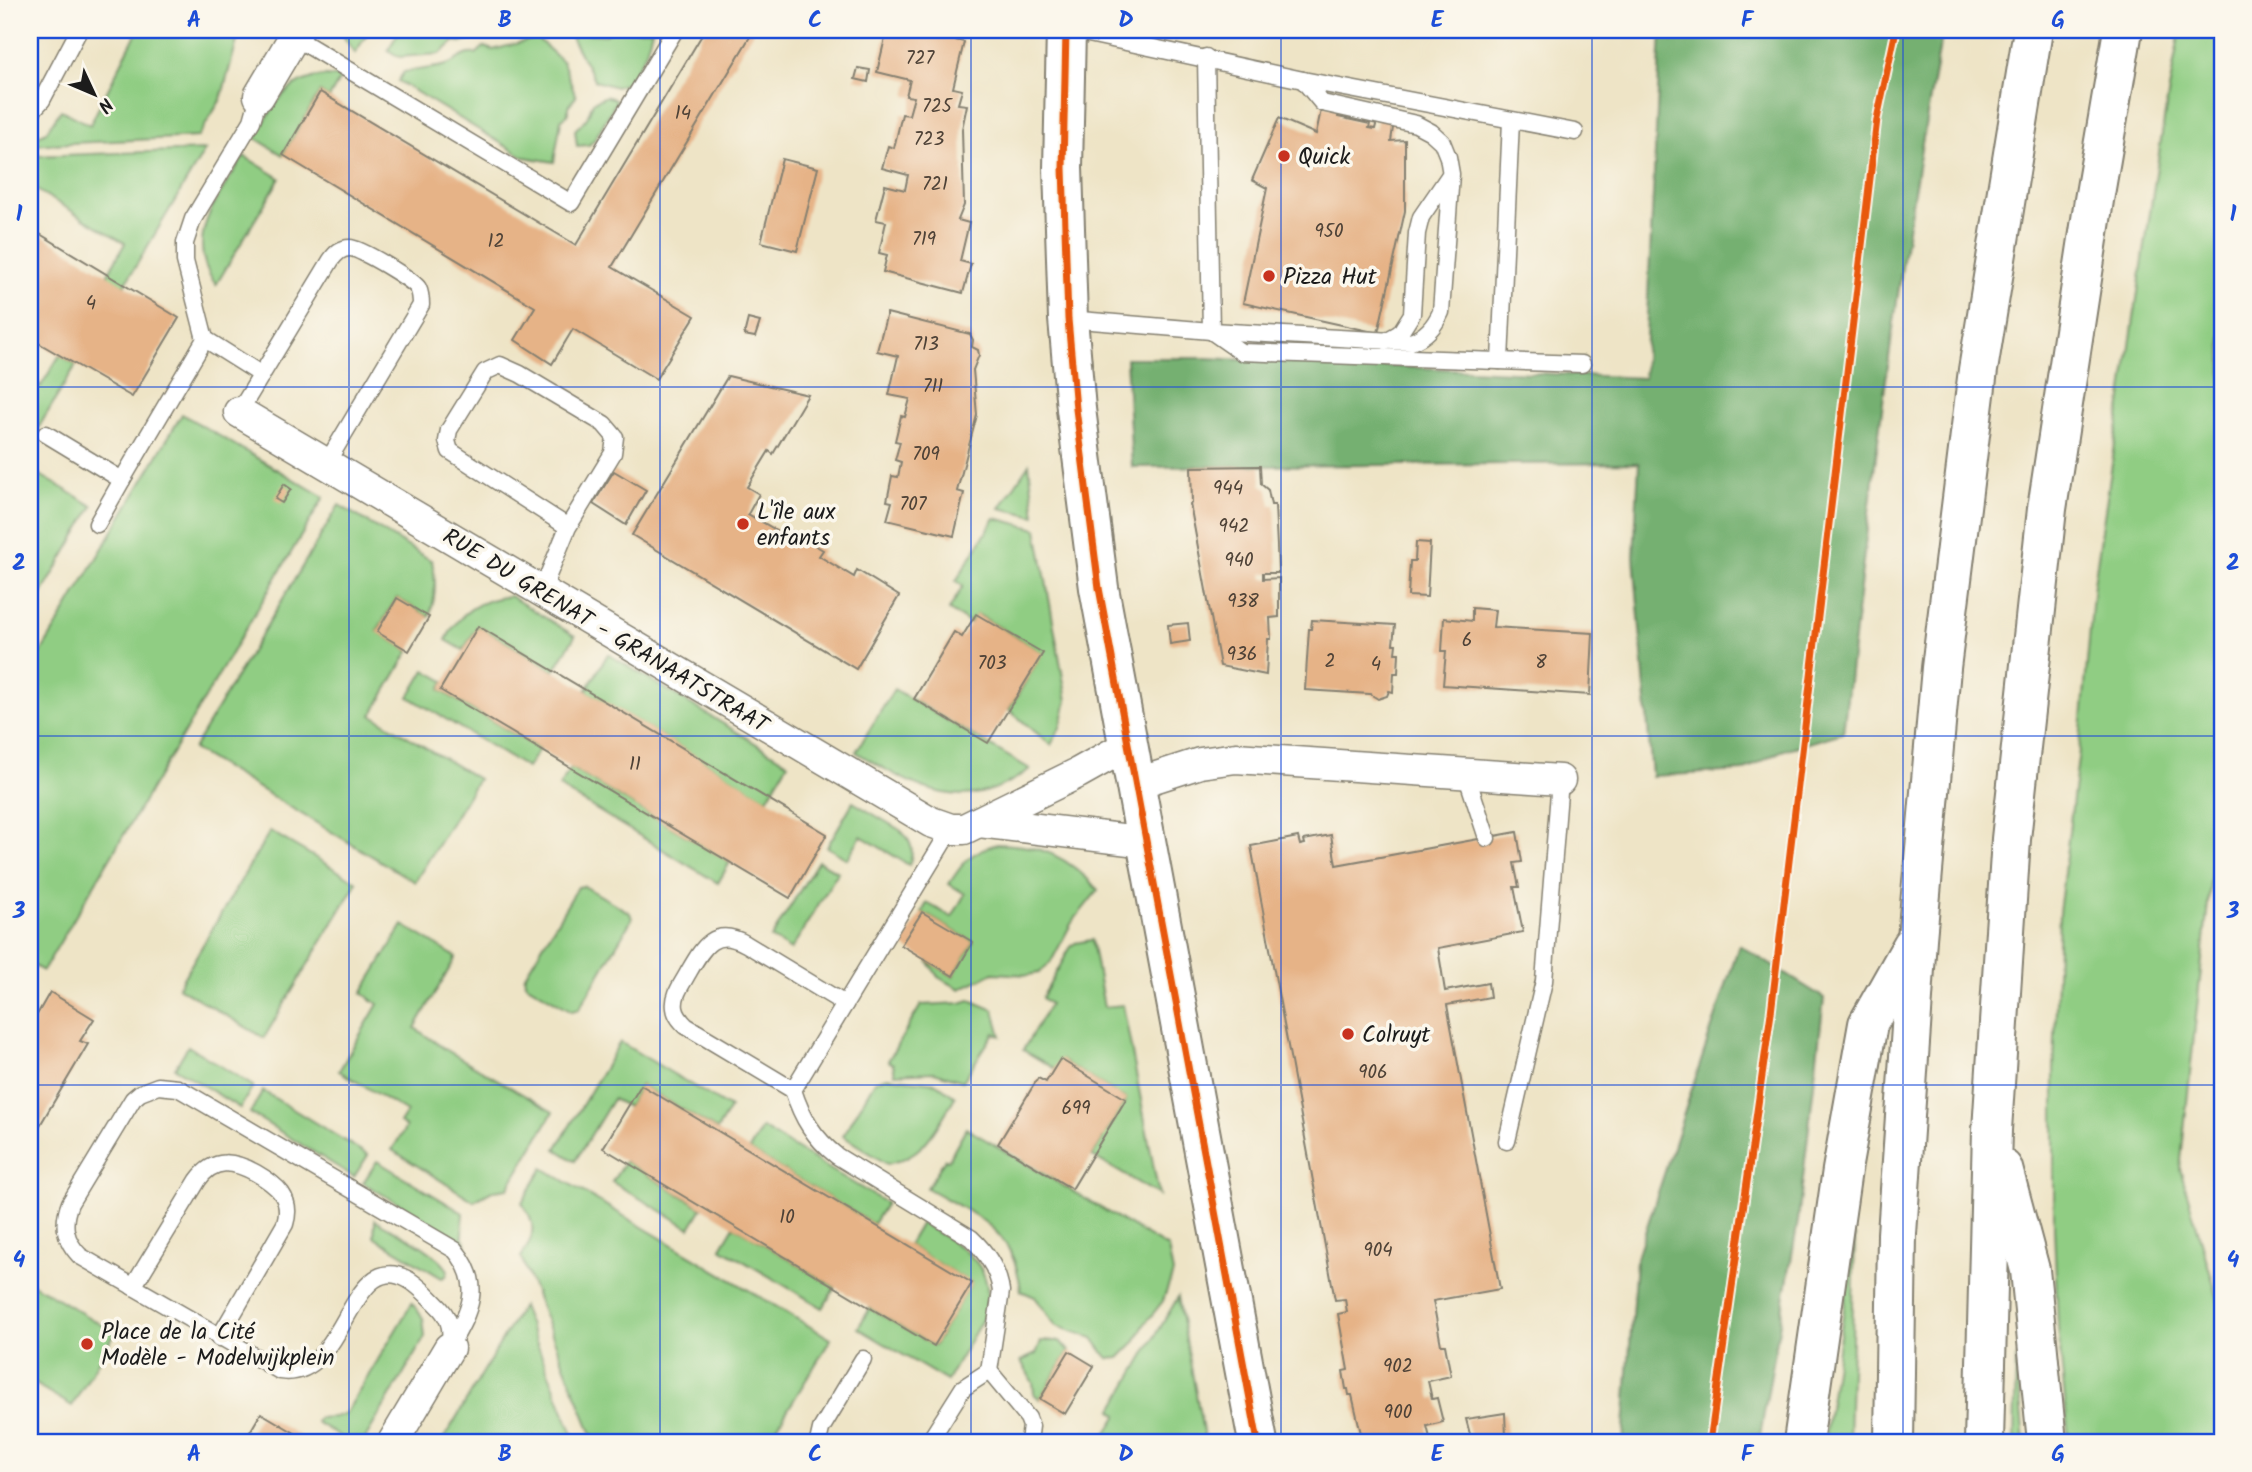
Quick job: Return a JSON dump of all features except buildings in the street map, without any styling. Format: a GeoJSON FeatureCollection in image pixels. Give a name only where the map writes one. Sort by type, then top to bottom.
{"type":"FeatureCollection","features":[{"type":"Feature","properties":{"kind":"main road"},"geometry":{"type":"LineString","coordinates":[[1068,30],[1063,168],[1068,319],[1076,409],[1099,588],[1258,1442]]}},
{"type":"Feature","properties":{"kind":"main road"},"geometry":{"type":"LineString","coordinates":[[1894,1442],[1897,1234],[1917,939],[1941,668],[1976,383],[2033,30]]}},
{"type":"Feature","properties":{"kind":"main road"},"geometry":{"type":"LineString","coordinates":[[1984,1442],[1992,1130],[2011,839],[2047,509],[2123,30]]}},
{"type":"Feature","properties":{"kind":"main road"},"geometry":{"type":"LineString","coordinates":[[1803,1442],[1840,1184],[1868,1024],[1917,939]]}},
{"type":"Feature","properties":{"kind":"main road"},"geometry":{"type":"LineString","coordinates":[[1992,1130],[2030,1270],[2047,1442]]}},
{"type":"Feature","properties":{"kind":"street"},"geometry":{"type":"LineString","coordinates":[[259,96],[296,34]]}},
{"type":"Feature","properties":{"kind":"street","name":"RUE DU GRENAT - GRANAATSTRAAT"},"geometry":{"type":"LineString","coordinates":[[239,412],[931,822],[1146,842]]}},
{"type":"Feature","properties":{"kind":"street"},"geometry":{"type":"LineString","coordinates":[[965,826],[1078,774],[1128,745]]}},
{"type":"Feature","properties":{"kind":"street"},"geometry":{"type":"LineString","coordinates":[[1135,784],[1200,763],[1236,758],[1560,780]]}},
{"type":"Feature","properties":{"kind":"street"},"geometry":{"type":"LineString","coordinates":[[393,1442],[449,1348]]}},
{"type":"Feature","properties":{"kind":"lane"},"geometry":{"type":"LineString","coordinates":[[30,113],[42,100],[79,30]]}},
{"type":"Feature","properties":{"kind":"lane"},"geometry":{"type":"LineString","coordinates":[[296,34],[571,203],[675,30]]}},
{"type":"Feature","properties":{"kind":"lane"},"geometry":{"type":"LineString","coordinates":[[1068,30],[1206,57],[1303,80],[1575,132]]}},
{"type":"Feature","properties":{"kind":"lane"},"geometry":{"type":"LineString","coordinates":[[1206,57],[1211,331]]}},
{"type":"Feature","properties":{"kind":"lane"},"geometry":{"type":"LineString","coordinates":[[1068,319],[1211,331],[1410,342],[1431,329],[1441,312],[1451,174],[1442,142],[1416,124],[1322,103],[1303,80]]}},
{"type":"Feature","properties":{"kind":"lane"},"geometry":{"type":"LineString","coordinates":[[259,96],[251,121],[193,219],[186,236],[185,261],[205,339],[262,374]]}},
{"type":"Feature","properties":{"kind":"lane"},"geometry":{"type":"LineString","coordinates":[[1500,361],[1511,121]]}},
{"type":"Feature","properties":{"kind":"lane"},"geometry":{"type":"LineString","coordinates":[[1386,341],[1400,333],[1412,314],[1421,218],[1451,174]]}},
{"type":"Feature","properties":{"kind":"lane"},"geometry":{"type":"LineString","coordinates":[[239,412],[331,260],[339,251],[349,248],[360,251],[415,284],[421,299],[419,310],[326,464]]}},
{"type":"Feature","properties":{"kind":"lane"},"geometry":{"type":"LineString","coordinates":[[1211,331],[1241,352],[1582,364]]}},
{"type":"Feature","properties":{"kind":"lane"},"geometry":{"type":"LineString","coordinates":[[97,524],[205,339]]}},
{"type":"Feature","properties":{"kind":"lane"},"geometry":{"type":"LineString","coordinates":[[558,602],[547,589],[547,578],[568,527],[613,453],[615,437],[604,424],[520,373],[505,366],[495,366],[485,372],[450,430],[448,446],[454,455],[568,527]]}},
{"type":"Feature","properties":{"kind":"lane"},"geometry":{"type":"LineString","coordinates":[[46,434],[122,480]]}},
{"type":"Feature","properties":{"kind":"lane"},"geometry":{"type":"LineString","coordinates":[[1466,774],[1487,838]]}},
{"type":"Feature","properties":{"kind":"lane"},"geometry":{"type":"LineString","coordinates":[[1507,1141],[1544,981],[1560,780]]}},
{"type":"Feature","properties":{"kind":"lane"},"geometry":{"type":"LineString","coordinates":[[793,1090],[845,1004],[965,826]]}},
{"type":"Feature","properties":{"kind":"lane"},"geometry":{"type":"LineString","coordinates":[[845,1004],[730,937],[712,940],[699,953],[675,999],[679,1018],[686,1026],[793,1090],[806,1123],[825,1147],[971,1238],[987,1255],[999,1279],[1000,1291],[989,1371],[1028,1418],[1031,1426],[1029,1442]]}},
{"type":"Feature","properties":{"kind":"lane"},"geometry":{"type":"LineString","coordinates":[[159,1086],[178,1088],[455,1250],[471,1278],[472,1300],[449,1348],[452,1334],[445,1314],[415,1285],[395,1275],[379,1277],[366,1286],[324,1354],[313,1366],[289,1373],[271,1368],[80,1256],[73,1249],[65,1231],[66,1212],[133,1099],[159,1086]]}},
{"type":"Feature","properties":{"kind":"lane"},"geometry":{"type":"LineString","coordinates":[[133,1287],[198,1180],[209,1168],[216,1164],[232,1162],[271,1181],[281,1191],[287,1204],[285,1224],[219,1338]]}},
{"type":"Feature","properties":{"kind":"lane"},"geometry":{"type":"LineString","coordinates":[[818,1442],[821,1429],[863,1359]]}},
{"type":"Feature","properties":{"kind":"lane"},"geometry":{"type":"LineString","coordinates":[[929,1442],[963,1388],[989,1371]]}},
{"type":"Feature","properties":{"kind":"green space"},"geometry":{"type":"Polygon","coordinates":[[[138,30],[240,30],[221,99],[198,137],[30,145],[30,140],[46,132],[61,110],[90,125],[138,30]]]}},
{"type":"Feature","properties":{"kind":"green space"},"geometry":{"type":"Polygon","coordinates":[[[342,30],[370,30],[355,53],[342,30]]]}},
{"type":"Feature","properties":{"kind":"green space"},"geometry":{"type":"Polygon","coordinates":[[[400,30],[520,30],[499,35],[486,31],[471,40],[455,41],[440,54],[399,57],[388,50],[400,30]]]}},
{"type":"Feature","properties":{"kind":"green space"},"geometry":{"type":"Polygon","coordinates":[[[612,30],[652,30],[646,52],[630,82],[616,87],[595,81],[571,37],[584,33],[605,35],[612,30]]]}},
{"type":"Feature","properties":{"kind":"green space"},"geometry":{"type":"Polygon","coordinates":[[[1661,30],[1943,30],[1898,292],[1843,733],[1781,751],[1743,771],[1652,776],[1634,556],[1639,463],[1132,467],[1126,358],[1206,358],[1644,378],[1661,30]]]}},
{"type":"Feature","properties":{"kind":"green space"},"geometry":{"type":"Polygon","coordinates":[[[2180,30],[2222,30],[2222,770],[2180,1169],[2222,1313],[2222,1442],[2069,1442],[2058,1328],[2054,1228],[2054,1069],[2059,913],[2080,742],[2094,583],[2180,30]]]}},
{"type":"Feature","properties":{"kind":"green space"},"geometry":{"type":"Polygon","coordinates":[[[537,38],[563,62],[576,97],[568,106],[568,114],[561,120],[554,162],[524,157],[398,81],[404,72],[444,66],[465,55],[476,54],[484,47],[493,50],[537,38]]]}},
{"type":"Feature","properties":{"kind":"green space"},"geometry":{"type":"Polygon","coordinates":[[[323,76],[341,77],[329,98],[320,92],[283,155],[255,138],[281,97],[298,83],[323,76]]]}},
{"type":"Feature","properties":{"kind":"green space"},"geometry":{"type":"Polygon","coordinates":[[[606,96],[617,100],[595,139],[589,145],[577,146],[575,130],[587,118],[593,102],[606,96]]]}},
{"type":"Feature","properties":{"kind":"green space"},"geometry":{"type":"Polygon","coordinates":[[[205,150],[124,286],[107,276],[125,243],[30,186],[30,161],[33,156],[205,150]]]}},
{"type":"Feature","properties":{"kind":"green space"},"geometry":{"type":"Polygon","coordinates":[[[244,156],[280,178],[216,285],[206,268],[202,251],[203,234],[215,202],[244,156]]]}},
{"type":"Feature","properties":{"kind":"green space"},"geometry":{"type":"Polygon","coordinates":[[[60,355],[76,365],[30,442],[30,380],[41,386],[60,355]]]}},
{"type":"Feature","properties":{"kind":"green space"},"geometry":{"type":"Polygon","coordinates":[[[182,414],[324,497],[43,971],[30,964],[30,671],[182,414]]]}},
{"type":"Feature","properties":{"kind":"green space"},"geometry":{"type":"Polygon","coordinates":[[[1029,464],[1035,516],[1000,508],[1029,464]]]}},
{"type":"Feature","properties":{"kind":"green space"},"geometry":{"type":"Polygon","coordinates":[[[30,469],[93,506],[30,614],[30,469]]]}},
{"type":"Feature","properties":{"kind":"green space"},"geometry":{"type":"Polygon","coordinates":[[[339,505],[432,561],[434,568],[435,589],[429,617],[397,598],[377,631],[409,651],[372,715],[478,779],[415,882],[193,749],[339,505]]]}},
{"type":"Feature","properties":{"kind":"green space"},"geometry":{"type":"Polygon","coordinates":[[[995,518],[1037,529],[1067,701],[1060,728],[1051,745],[1009,710],[1042,653],[977,614],[970,623],[949,610],[963,586],[956,581],[995,518]]]}},
{"type":"Feature","properties":{"kind":"green space"},"geometry":{"type":"Polygon","coordinates":[[[510,596],[575,636],[554,671],[478,626],[463,650],[446,640],[457,622],[472,609],[489,600],[510,596]]]}},
{"type":"Feature","properties":{"kind":"green space"},"geometry":{"type":"Polygon","coordinates":[[[608,654],[788,763],[767,799],[586,691],[608,654]]]}},
{"type":"Feature","properties":{"kind":"green space"},"geometry":{"type":"Polygon","coordinates":[[[425,670],[444,681],[440,690],[539,749],[527,768],[409,697],[425,670]]]}},
{"type":"Feature","properties":{"kind":"green space"},"geometry":{"type":"Polygon","coordinates":[[[894,689],[1030,769],[1006,784],[984,792],[962,795],[921,787],[878,765],[856,752],[894,689]]]}},
{"type":"Feature","properties":{"kind":"green space"},"geometry":{"type":"Polygon","coordinates":[[[571,768],[730,862],[718,883],[559,787],[571,768]]]}},
{"type":"Feature","properties":{"kind":"green space"},"geometry":{"type":"Polygon","coordinates":[[[853,802],[904,834],[912,850],[909,865],[861,836],[847,859],[827,847],[853,802]]]}},
{"type":"Feature","properties":{"kind":"green space"},"geometry":{"type":"Polygon","coordinates":[[[270,831],[357,882],[264,1038],[178,987],[270,831]]]}},
{"type":"Feature","properties":{"kind":"green space"},"geometry":{"type":"Polygon","coordinates":[[[997,844],[1028,847],[1053,855],[1076,869],[1098,890],[1071,924],[1051,962],[1039,973],[993,973],[960,989],[938,977],[928,961],[953,976],[973,942],[922,912],[927,903],[952,917],[965,894],[949,884],[968,858],[997,844]]]}},
{"type":"Feature","properties":{"kind":"green space"},"geometry":{"type":"Polygon","coordinates":[[[818,861],[838,872],[791,950],[771,938],[818,861]]]}},
{"type":"Feature","properties":{"kind":"green space"},"geometry":{"type":"Polygon","coordinates":[[[584,886],[630,913],[632,919],[579,1009],[572,1011],[526,984],[524,977],[578,887],[584,886]]]}},
{"type":"Feature","properties":{"kind":"green space"},"geometry":{"type":"Polygon","coordinates":[[[403,925],[456,957],[415,1028],[445,1049],[553,1112],[508,1188],[494,1190],[474,1201],[392,1150],[406,1127],[400,1123],[407,1112],[339,1071],[378,1004],[362,993],[403,925]]]}},
{"type":"Feature","properties":{"kind":"green space"},"geometry":{"type":"Polygon","coordinates":[[[1092,940],[1104,1007],[1123,1005],[1159,1195],[1092,1156],[1126,1099],[1061,1060],[1055,1069],[1023,1050],[1050,1004],[1042,998],[1070,948],[1075,943],[1092,940]]]}},
{"type":"Feature","properties":{"kind":"green space"},"geometry":{"type":"Polygon","coordinates":[[[1739,945],[1824,998],[1798,1221],[1759,1442],[1623,1442],[1636,1260],[1739,945]]]}},
{"type":"Feature","properties":{"kind":"green space"},"geometry":{"type":"Polygon","coordinates":[[[970,1000],[994,1010],[1001,1036],[994,1033],[963,1081],[934,1072],[895,1074],[893,1064],[888,1061],[921,1005],[970,1000]]]}},
{"type":"Feature","properties":{"kind":"green space"},"geometry":{"type":"Polygon","coordinates":[[[620,1042],[730,1108],[717,1130],[641,1085],[628,1107],[613,1099],[575,1161],[556,1149],[620,1042]]]}},
{"type":"Feature","properties":{"kind":"green space"},"geometry":{"type":"Polygon","coordinates":[[[188,1046],[253,1086],[240,1108],[175,1068],[188,1046]]]}},
{"type":"Feature","properties":{"kind":"green space"},"geometry":{"type":"Polygon","coordinates":[[[887,1077],[936,1083],[955,1097],[921,1147],[911,1155],[887,1164],[843,1136],[875,1081],[887,1077]]]}},
{"type":"Feature","properties":{"kind":"green space"},"geometry":{"type":"Polygon","coordinates":[[[263,1091],[368,1155],[354,1177],[250,1113],[263,1091]]]}},
{"type":"Feature","properties":{"kind":"green space"},"geometry":{"type":"Polygon","coordinates":[[[762,1128],[886,1203],[873,1224],[749,1150],[762,1128]]]}},
{"type":"Feature","properties":{"kind":"green space"},"geometry":{"type":"Polygon","coordinates":[[[966,1128],[1168,1248],[1173,1273],[1163,1301],[1144,1325],[1135,1342],[1119,1358],[1108,1359],[1093,1338],[1056,1326],[1035,1297],[1021,1291],[1017,1269],[1010,1252],[990,1226],[927,1188],[945,1159],[948,1160],[966,1128]]]}},
{"type":"Feature","properties":{"kind":"green space"},"geometry":{"type":"Polygon","coordinates":[[[377,1161],[463,1213],[462,1236],[467,1246],[458,1238],[363,1183],[377,1161]]]}},
{"type":"Feature","properties":{"kind":"green space"},"geometry":{"type":"Polygon","coordinates":[[[625,1161],[702,1208],[690,1228],[612,1182],[625,1161]]]}},
{"type":"Feature","properties":{"kind":"green space"},"geometry":{"type":"Polygon","coordinates":[[[543,1168],[831,1339],[768,1442],[595,1442],[521,1257],[529,1243],[532,1230],[530,1217],[522,1203],[543,1168]]]}},
{"type":"Feature","properties":{"kind":"green space"},"geometry":{"type":"Polygon","coordinates":[[[375,1220],[433,1254],[448,1270],[447,1275],[442,1278],[374,1237],[375,1220]]]}},
{"type":"Feature","properties":{"kind":"green space"},"geometry":{"type":"Polygon","coordinates":[[[921,1223],[973,1259],[982,1270],[987,1284],[983,1318],[947,1381],[858,1328],[870,1308],[934,1346],[971,1283],[908,1245],[921,1223]]]}},
{"type":"Feature","properties":{"kind":"green space"},"geometry":{"type":"Polygon","coordinates":[[[734,1226],[835,1287],[823,1308],[721,1248],[734,1226]]]}},
{"type":"Feature","properties":{"kind":"green space"},"geometry":{"type":"Polygon","coordinates":[[[1855,1236],[1849,1442],[1824,1442],[1855,1236]]]}},
{"type":"Feature","properties":{"kind":"green space"},"geometry":{"type":"Polygon","coordinates":[[[30,1282],[115,1333],[72,1406],[30,1381],[30,1282]]]}},
{"type":"Feature","properties":{"kind":"green space"},"geometry":{"type":"Polygon","coordinates":[[[1178,1297],[1205,1442],[1101,1442],[1118,1415],[1112,1411],[1178,1297]]]}},
{"type":"Feature","properties":{"kind":"green space"},"geometry":{"type":"Polygon","coordinates":[[[412,1303],[423,1318],[425,1337],[363,1442],[350,1442],[316,1422],[318,1418],[346,1413],[412,1303]]]}},
{"type":"Feature","properties":{"kind":"green space"},"geometry":{"type":"Polygon","coordinates":[[[522,1306],[576,1442],[442,1442],[522,1306]]]}},
{"type":"Feature","properties":{"kind":"green space"},"geometry":{"type":"Polygon","coordinates":[[[1041,1341],[1060,1341],[1069,1351],[1040,1399],[1034,1394],[1033,1383],[1021,1361],[1036,1354],[1041,1341]]]}},
{"type":"Feature","properties":{"kind":"green space"},"geometry":{"type":"Polygon","coordinates":[[[2016,1357],[2024,1442],[2014,1442],[2016,1357]]]}},
{"type":"Feature","properties":{"kind":"cycle path"},"geometry":{"type":"LineString","coordinates":[[1066,30],[1063,168],[1068,319],[1076,409],[1099,588],[1258,1442]]}},
{"type":"Feature","properties":{"kind":"cycle path"},"geometry":{"type":"LineString","coordinates":[[1710,1442],[1771,1013],[1877,119],[1896,30]]}},
{"type":"Feature","properties":{"kind":"place","name":"Quick"},"geometry":{"type":"Point","coordinates":[1284,156]}},
{"type":"Feature","properties":{"kind":"place","name":"Pizza Hut"},"geometry":{"type":"Point","coordinates":[1269,276]}},
{"type":"Feature","properties":{"kind":"place","name":"L'île aux enfants"},"geometry":{"type":"Point","coordinates":[743,524]}},
{"type":"Feature","properties":{"kind":"place","name":"Colruyt"},"geometry":{"type":"Point","coordinates":[1348,1034]}},
{"type":"Feature","properties":{"kind":"place","name":"Place de la Cité Modèle - Modelwijkplein"},"geometry":{"type":"Point","coordinates":[87,1344]}}]}
